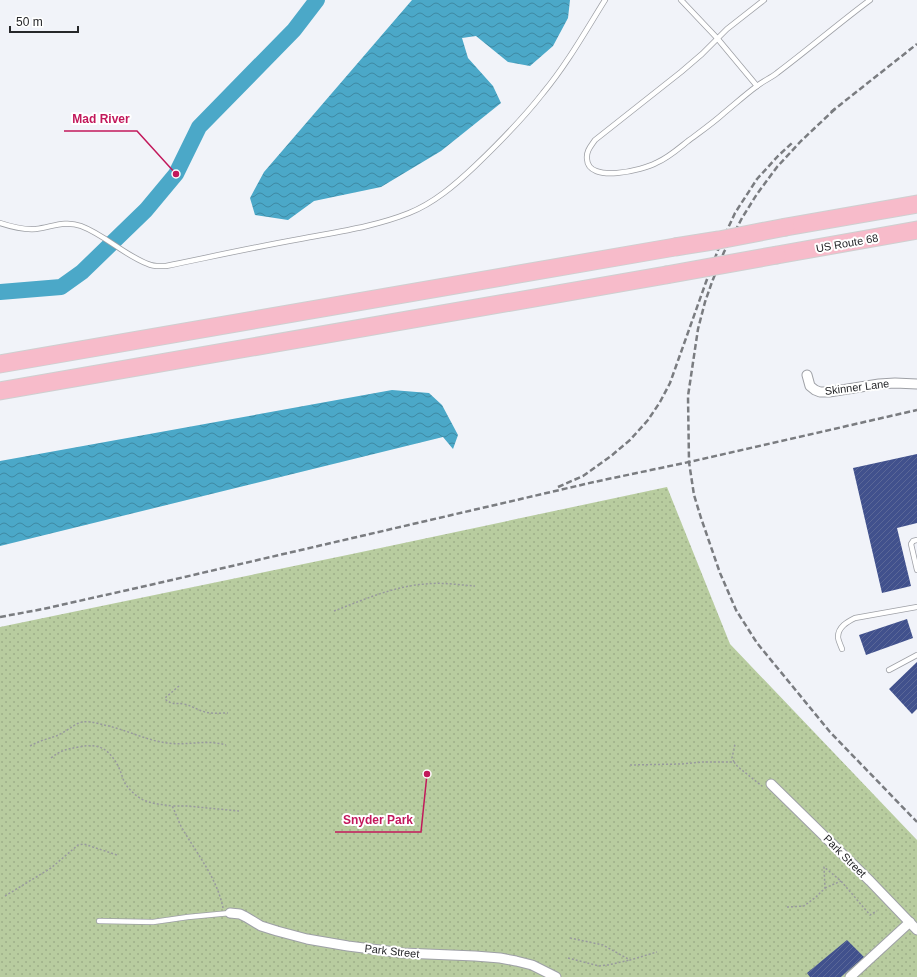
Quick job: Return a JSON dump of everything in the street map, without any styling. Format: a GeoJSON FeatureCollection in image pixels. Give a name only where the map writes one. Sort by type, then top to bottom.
{"type":"FeatureCollection","features":[{"type":"Feature","properties":{"kind":"highway"},"geometry":{"type":"LineString","coordinates":[[0,364],[719,240],[917,204]]}},
{"type":"Feature","properties":{"kind":"highway","name":"US Route 68"},"geometry":{"type":"LineString","coordinates":[[0,390],[917,230]]}},
{"type":"Feature","properties":{"kind":"street","name":"Skinner Lane"},"geometry":{"type":"LineString","coordinates":[[807,375],[810,386],[820,392],[829,392],[879,384],[917,384]]}},
{"type":"Feature","properties":{"kind":"street","name":"Park Street"},"geometry":{"type":"LineString","coordinates":[[771,784],[870,881],[917,930]]}},
{"type":"Feature","properties":{"kind":"street","name":"Park Street"},"geometry":{"type":"LineString","coordinates":[[227,911],[240,914],[261,926],[277,932],[307,939],[403,953],[500,958],[532,965],[556,977]]}},
{"type":"Feature","properties":{"kind":"street"},"geometry":{"type":"LineString","coordinates":[[850,977],[910,922]]}},
{"type":"Feature","properties":{"kind":"lane"},"geometry":{"type":"LineString","coordinates":[[0,223],[22,229],[36,229],[71,223],[99,236],[148,264],[166,266],[366,226],[391,220],[410,213],[443,194],[462,178],[521,121],[566,63],[605,0]]}},
{"type":"Feature","properties":{"kind":"lane"},"geometry":{"type":"LineString","coordinates":[[682,0],[717,38],[757,86]]}},
{"type":"Feature","properties":{"kind":"lane"},"geometry":{"type":"LineString","coordinates":[[764,0],[727,29],[681,72],[595,140],[587,154],[586,160],[588,165],[596,171],[614,174],[641,170],[656,164],[669,156],[757,86],[776,74],[870,0]]}},
{"type":"Feature","properties":{"kind":"lane"},"geometry":{"type":"LineString","coordinates":[[917,540],[910,544],[917,570]]}},
{"type":"Feature","properties":{"kind":"lane"},"geometry":{"type":"LineString","coordinates":[[842,649],[838,637],[840,629],[847,622],[855,618],[917,607]]}},
{"type":"Feature","properties":{"kind":"lane"},"geometry":{"type":"LineString","coordinates":[[889,670],[917,655]]}},
{"type":"Feature","properties":{"kind":"lane"},"geometry":{"type":"LineString","coordinates":[[99,921],[153,922],[227,911]]}},
{"type":"Feature","properties":{"kind":"path"},"geometry":{"type":"LineString","coordinates":[[334,611],[404,587],[426,584],[475,586]]}},
{"type":"Feature","properties":{"kind":"path"},"geometry":{"type":"LineString","coordinates":[[179,686],[165,698],[172,704],[186,705],[206,712],[228,713]]}},
{"type":"Feature","properties":{"kind":"path"},"geometry":{"type":"LineString","coordinates":[[30,746],[56,736],[81,722],[97,723],[156,741],[168,743],[179,744],[216,742],[226,745]]}},
{"type":"Feature","properties":{"kind":"path"},"geometry":{"type":"LineString","coordinates":[[735,744],[732,758],[734,762],[762,786]]}},
{"type":"Feature","properties":{"kind":"path"},"geometry":{"type":"LineString","coordinates":[[51,758],[59,752],[70,749],[86,745],[97,746],[106,750],[113,758],[126,785],[138,797],[145,801],[172,806],[239,811]]}},
{"type":"Feature","properties":{"kind":"path"},"geometry":{"type":"LineString","coordinates":[[630,765],[734,762]]}},
{"type":"Feature","properties":{"kind":"path"},"geometry":{"type":"LineString","coordinates":[[172,806],[182,828],[212,877],[227,911]]}},
{"type":"Feature","properties":{"kind":"path"},"geometry":{"type":"LineString","coordinates":[[5,896],[50,868],[78,846],[84,844],[118,855]]}},
{"type":"Feature","properties":{"kind":"path"},"geometry":{"type":"LineString","coordinates":[[825,888],[824,867],[841,881],[870,915],[877,911]]}},
{"type":"Feature","properties":{"kind":"path"},"geometry":{"type":"LineString","coordinates":[[787,907],[804,906],[825,888],[841,881]]}},
{"type":"Feature","properties":{"kind":"path"},"geometry":{"type":"LineString","coordinates":[[570,938],[602,945],[630,960]]}},
{"type":"Feature","properties":{"kind":"path"},"geometry":{"type":"LineString","coordinates":[[568,958],[598,966],[608,966],[656,952]]}},
{"type":"Feature","properties":{"kind":"green space"},"geometry":{"type":"Polygon","coordinates":[[[667,487],[730,644],[917,840],[917,977],[0,977],[0,627],[667,487]]]}},
{"type":"Feature","properties":{"kind":"water"},"geometry":{"type":"Polygon","coordinates":[[[412,0],[570,0],[568,18],[553,46],[530,66],[508,62],[476,36],[462,38],[468,58],[493,86],[501,103],[441,151],[381,187],[314,201],[288,220],[255,215],[250,198],[264,172],[412,0]]]}},
{"type":"Feature","properties":{"kind":"water"},"geometry":{"type":"Polygon","coordinates":[[[392,390],[429,393],[442,405],[458,435],[453,449],[443,437],[0,546],[0,461],[392,390]]]}},
{"type":"Feature","properties":{"kind":"building"},"geometry":{"type":"Polygon","coordinates":[[[917,454],[917,523],[897,528],[911,586],[882,593],[853,468],[917,454]]]}},
{"type":"Feature","properties":{"kind":"building"},"geometry":{"type":"Polygon","coordinates":[[[907,619],[913,638],[866,655],[859,635],[907,619]]]}},
{"type":"Feature","properties":{"kind":"building"},"geometry":{"type":"Polygon","coordinates":[[[917,662],[917,709],[912,714],[889,689],[917,662]]]}},
{"type":"Feature","properties":{"kind":"building"},"geometry":{"type":"Polygon","coordinates":[[[847,940],[864,957],[841,977],[810,977],[807,973],[847,940]]]}},
{"type":"Feature","properties":{"kind":"waterway"},"geometry":{"type":"LineString","coordinates":[[0,292],[61,287],[82,272],[146,210],[176,174],[199,127],[294,30],[317,0]]}},
{"type":"Feature","properties":{"kind":"railway"},"geometry":{"type":"LineString","coordinates":[[831,112],[917,44]]}},
{"type":"Feature","properties":{"kind":"railway"},"geometry":{"type":"LineString","coordinates":[[835,109],[801,141],[777,167],[757,194],[742,218],[724,252],[705,302],[698,329],[688,396],[689,462],[694,495],[701,518],[720,573],[736,610],[757,643],[830,732],[917,822]]}},
{"type":"Feature","properties":{"kind":"railway"},"geometry":{"type":"LineString","coordinates":[[558,487],[583,476],[611,456],[630,440],[648,420],[670,383],[718,250],[735,213],[757,179],[792,143]]}},
{"type":"Feature","properties":{"kind":"railway"},"geometry":{"type":"LineString","coordinates":[[0,617],[150,585],[594,482],[917,410]]}},
{"type":"Feature","properties":{"kind":"place","name":"Mad River"},"geometry":{"type":"Point","coordinates":[176,174]}},
{"type":"Feature","properties":{"kind":"place","name":"Snyder Park"},"geometry":{"type":"Point","coordinates":[427,774]}}]}
